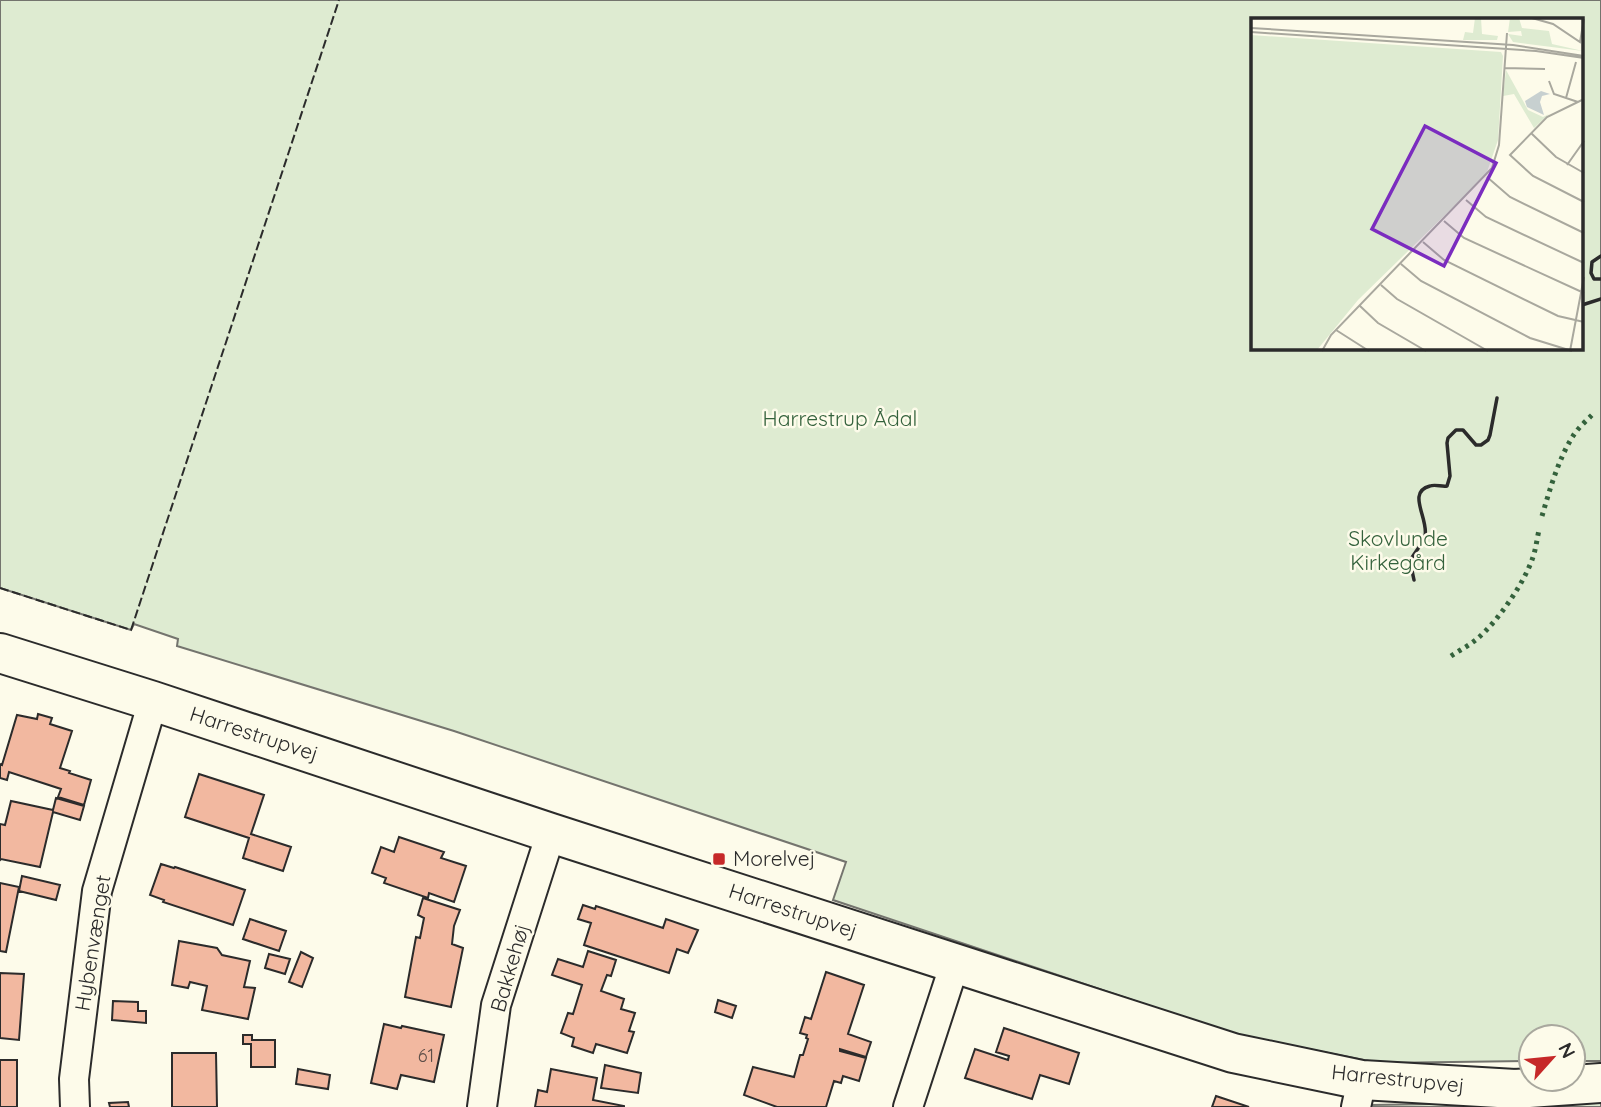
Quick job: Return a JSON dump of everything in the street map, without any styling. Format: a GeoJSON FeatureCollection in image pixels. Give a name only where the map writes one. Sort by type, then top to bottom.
{"type":"FeatureCollection","features":[{"type":"Feature","properties":{"kind":"street","name":"Harrestrupvej"},"geometry":{"type":"LineString","coordinates":[[0,653],[1359,1093],[1515,1089],[1601,1083]]}},
{"type":"Feature","properties":{"kind":"street","name":"Hybenvænget"},"geometry":{"type":"LineString","coordinates":[[75,1107],[74,1079],[97,891],[153,701]]}},
{"type":"Feature","properties":{"kind":"street","name":"Bakkehøj"},"geometry":{"type":"LineString","coordinates":[[482,1107],[496,1005],[551,833]]}},
{"type":"Feature","properties":{"kind":"street"},"geometry":{"type":"LineString","coordinates":[[908,1107],[956,963]]}},
{"type":"Feature","properties":{"kind":"green space","name":"Harrestrup Ådal"},"geometry":{"type":"Polygon","coordinates":[[[0,0],[1601,0],[1601,1061],[1587,1061],[1587,1023],[1517,1023],[1517,1061],[1379,1063],[1237,1035],[833,900],[846,862],[454,731],[177,646],[178,639],[134,624],[131,630],[0,588],[0,0]]]}},
{"type":"Feature","properties":{"kind":"green space"},"geometry":{"type":"Polygon","coordinates":[[[1601,1100],[1601,1107],[1370,1105],[1559,1102],[1601,1100]]]}},
{"type":"Feature","properties":{"kind":"building"},"geometry":{"type":"Polygon","coordinates":[[[38,714],[52,718],[50,724],[72,731],[60,768],[91,780],[84,805],[58,797],[61,789],[9,772],[7,780],[0,778],[0,764],[2,765],[17,715],[37,719],[38,714]]]}},
{"type":"Feature","properties":{"kind":"building"},"geometry":{"type":"Polygon","coordinates":[[[199,774],[264,795],[251,834],[291,847],[283,871],[243,858],[249,838],[185,817],[199,774]]]}},
{"type":"Feature","properties":{"kind":"building"},"geometry":{"type":"Polygon","coordinates":[[[56,798],[84,806],[80,820],[53,812],[40,867],[0,860],[0,824],[5,825],[11,801],[53,810],[56,798]]]}},
{"type":"Feature","properties":{"kind":"building"},"geometry":{"type":"Polygon","coordinates":[[[399,837],[444,852],[441,858],[466,866],[454,902],[429,893],[428,898],[384,883],[386,878],[372,873],[381,847],[394,852],[399,837]]]}},
{"type":"Feature","properties":{"kind":"building"},"geometry":{"type":"Polygon","coordinates":[[[161,864],[245,890],[233,925],[163,902],[164,900],[150,895],[161,864]]]}},
{"type":"Feature","properties":{"kind":"building"},"geometry":{"type":"Polygon","coordinates":[[[22,876],[60,885],[56,900],[19,891],[22,876]]]}},
{"type":"Feature","properties":{"kind":"building"},"geometry":{"type":"Polygon","coordinates":[[[0,883],[19,887],[6,952],[0,951],[0,883]]]}},
{"type":"Feature","properties":{"kind":"building"},"geometry":{"type":"Polygon","coordinates":[[[423,898],[460,910],[454,926],[452,944],[463,948],[451,1007],[405,997],[416,937],[420,938],[424,918],[418,915],[423,898]]]}},
{"type":"Feature","properties":{"kind":"building"},"geometry":{"type":"Polygon","coordinates":[[[583,905],[595,909],[596,906],[663,928],[666,919],[698,930],[688,953],[677,949],[669,973],[584,945],[591,923],[578,919],[583,905]]]}},
{"type":"Feature","properties":{"kind":"building"},"geometry":{"type":"Polygon","coordinates":[[[250,919],[286,931],[279,951],[243,939],[250,919]]]}},
{"type":"Feature","properties":{"kind":"building"},"geometry":{"type":"Polygon","coordinates":[[[179,941],[217,948],[222,955],[250,961],[244,987],[255,988],[248,1019],[202,1010],[207,986],[190,982],[188,988],[172,985],[179,941]]]}},
{"type":"Feature","properties":{"kind":"building"},"geometry":{"type":"Polygon","coordinates":[[[588,951],[616,960],[611,976],[607,975],[601,991],[624,999],[621,1009],[635,1013],[629,1031],[634,1032],[627,1053],[596,1044],[593,1053],[572,1046],[574,1038],[561,1033],[568,1013],[573,1014],[582,985],[552,975],[558,959],[583,967],[588,951]]]}},
{"type":"Feature","properties":{"kind":"building"},"geometry":{"type":"Polygon","coordinates":[[[301,952],[313,958],[302,987],[289,982],[301,952]]]}},
{"type":"Feature","properties":{"kind":"building"},"geometry":{"type":"Polygon","coordinates":[[[269,954],[290,959],[285,974],[265,968],[269,954]]]}},
{"type":"Feature","properties":{"kind":"building"},"geometry":{"type":"Polygon","coordinates":[[[826,972],[864,985],[848,1034],[871,1042],[866,1057],[840,1049],[866,1058],[859,1081],[843,1076],[841,1083],[834,1081],[826,1107],[777,1107],[744,1095],[753,1067],[794,1077],[808,1039],[807,1035],[800,1033],[805,1017],[811,1019],[826,972]]]}},
{"type":"Feature","properties":{"kind":"building"},"geometry":{"type":"Polygon","coordinates":[[[0,973],[24,974],[19,1040],[0,1038],[0,973]]]}},
{"type":"Feature","properties":{"kind":"building"},"geometry":{"type":"Polygon","coordinates":[[[718,1000],[736,1006],[732,1018],[715,1012],[718,1000]]]}},
{"type":"Feature","properties":{"kind":"building"},"geometry":{"type":"Polygon","coordinates":[[[113,1001],[138,1002],[138,1011],[146,1011],[146,1023],[112,1020],[113,1001]]]}},
{"type":"Feature","properties":{"kind":"building"},"geometry":{"type":"Polygon","coordinates":[[[384,1024],[444,1035],[434,1082],[401,1075],[397,1089],[371,1083],[384,1024]]]}},
{"type":"Feature","properties":{"kind":"building"},"geometry":{"type":"Polygon","coordinates":[[[1004,1028],[1079,1053],[1069,1084],[1040,1075],[1032,1099],[965,1078],[975,1049],[1008,1060],[1009,1056],[996,1052],[1004,1028]]]}},
{"type":"Feature","properties":{"kind":"building"},"geometry":{"type":"Polygon","coordinates":[[[243,1035],[252,1035],[252,1040],[275,1040],[275,1067],[251,1067],[251,1044],[243,1044],[243,1035]]]}},
{"type":"Feature","properties":{"kind":"building"},"geometry":{"type":"Polygon","coordinates":[[[172,1053],[216,1053],[217,1107],[172,1107],[172,1053]]]}},
{"type":"Feature","properties":{"kind":"building"},"geometry":{"type":"Polygon","coordinates":[[[0,1060],[17,1060],[17,1107],[0,1107],[0,1060]]]}},
{"type":"Feature","properties":{"kind":"building"},"geometry":{"type":"Polygon","coordinates":[[[605,1065],[641,1073],[638,1093],[601,1088],[605,1065]]]}},
{"type":"Feature","properties":{"kind":"building"},"geometry":{"type":"Polygon","coordinates":[[[298,1069],[330,1075],[328,1089],[296,1084],[298,1069]]]}},
{"type":"Feature","properties":{"kind":"building"},"geometry":{"type":"Polygon","coordinates":[[[551,1069],[597,1078],[593,1100],[624,1107],[535,1107],[538,1090],[547,1092],[551,1069]]]}},
{"type":"Feature","properties":{"kind":"building"},"geometry":{"type":"Polygon","coordinates":[[[1216,1096],[1249,1107],[1212,1107],[1216,1096]]]}},
{"type":"Feature","properties":{"kind":"building"},"geometry":{"type":"Polygon","coordinates":[[[128,1102],[129,1107],[110,1107],[109,1103],[128,1102]]]}},
{"type":"Feature","properties":{"kind":"hedge"},"geometry":{"type":"LineString","coordinates":[[1542,516],[1563,455],[1577,430],[1592,415]]}},
{"type":"Feature","properties":{"kind":"hedge"},"geometry":{"type":"LineString","coordinates":[[1451,656],[1478,638],[1510,600],[1529,567],[1539,530]]}},
{"type":"Feature","properties":{"kind":"fence"},"geometry":{"type":"LineString","coordinates":[[0,588],[131,630],[339,0]]}},
{"type":"Feature","properties":{"kind":"wall"},"geometry":{"type":"LineString","coordinates":[[1601,256],[1592,262],[1591,273],[1594,279],[1601,279]]}},
{"type":"Feature","properties":{"kind":"wall"},"geometry":{"type":"LineString","coordinates":[[1584,304],[1601,299]]}},
{"type":"Feature","properties":{"kind":"wall"},"geometry":{"type":"LineString","coordinates":[[1414,580],[1410,561],[1425,536],[1420,494],[1430,486],[1447,486],[1450,476],[1447,443],[1456,430],[1463,430],[1476,445],[1488,440],[1497,398]]}},
{"type":"Feature","properties":{"kind":"place","name":"Morelvej"},"geometry":{"type":"Point","coordinates":[719,859]}},
{"type":"Feature","properties":{"kind":"park label","name":"Skovlunde Kirkegård"},"geometry":{"type":"Point","coordinates":[1398,551]}}]}
